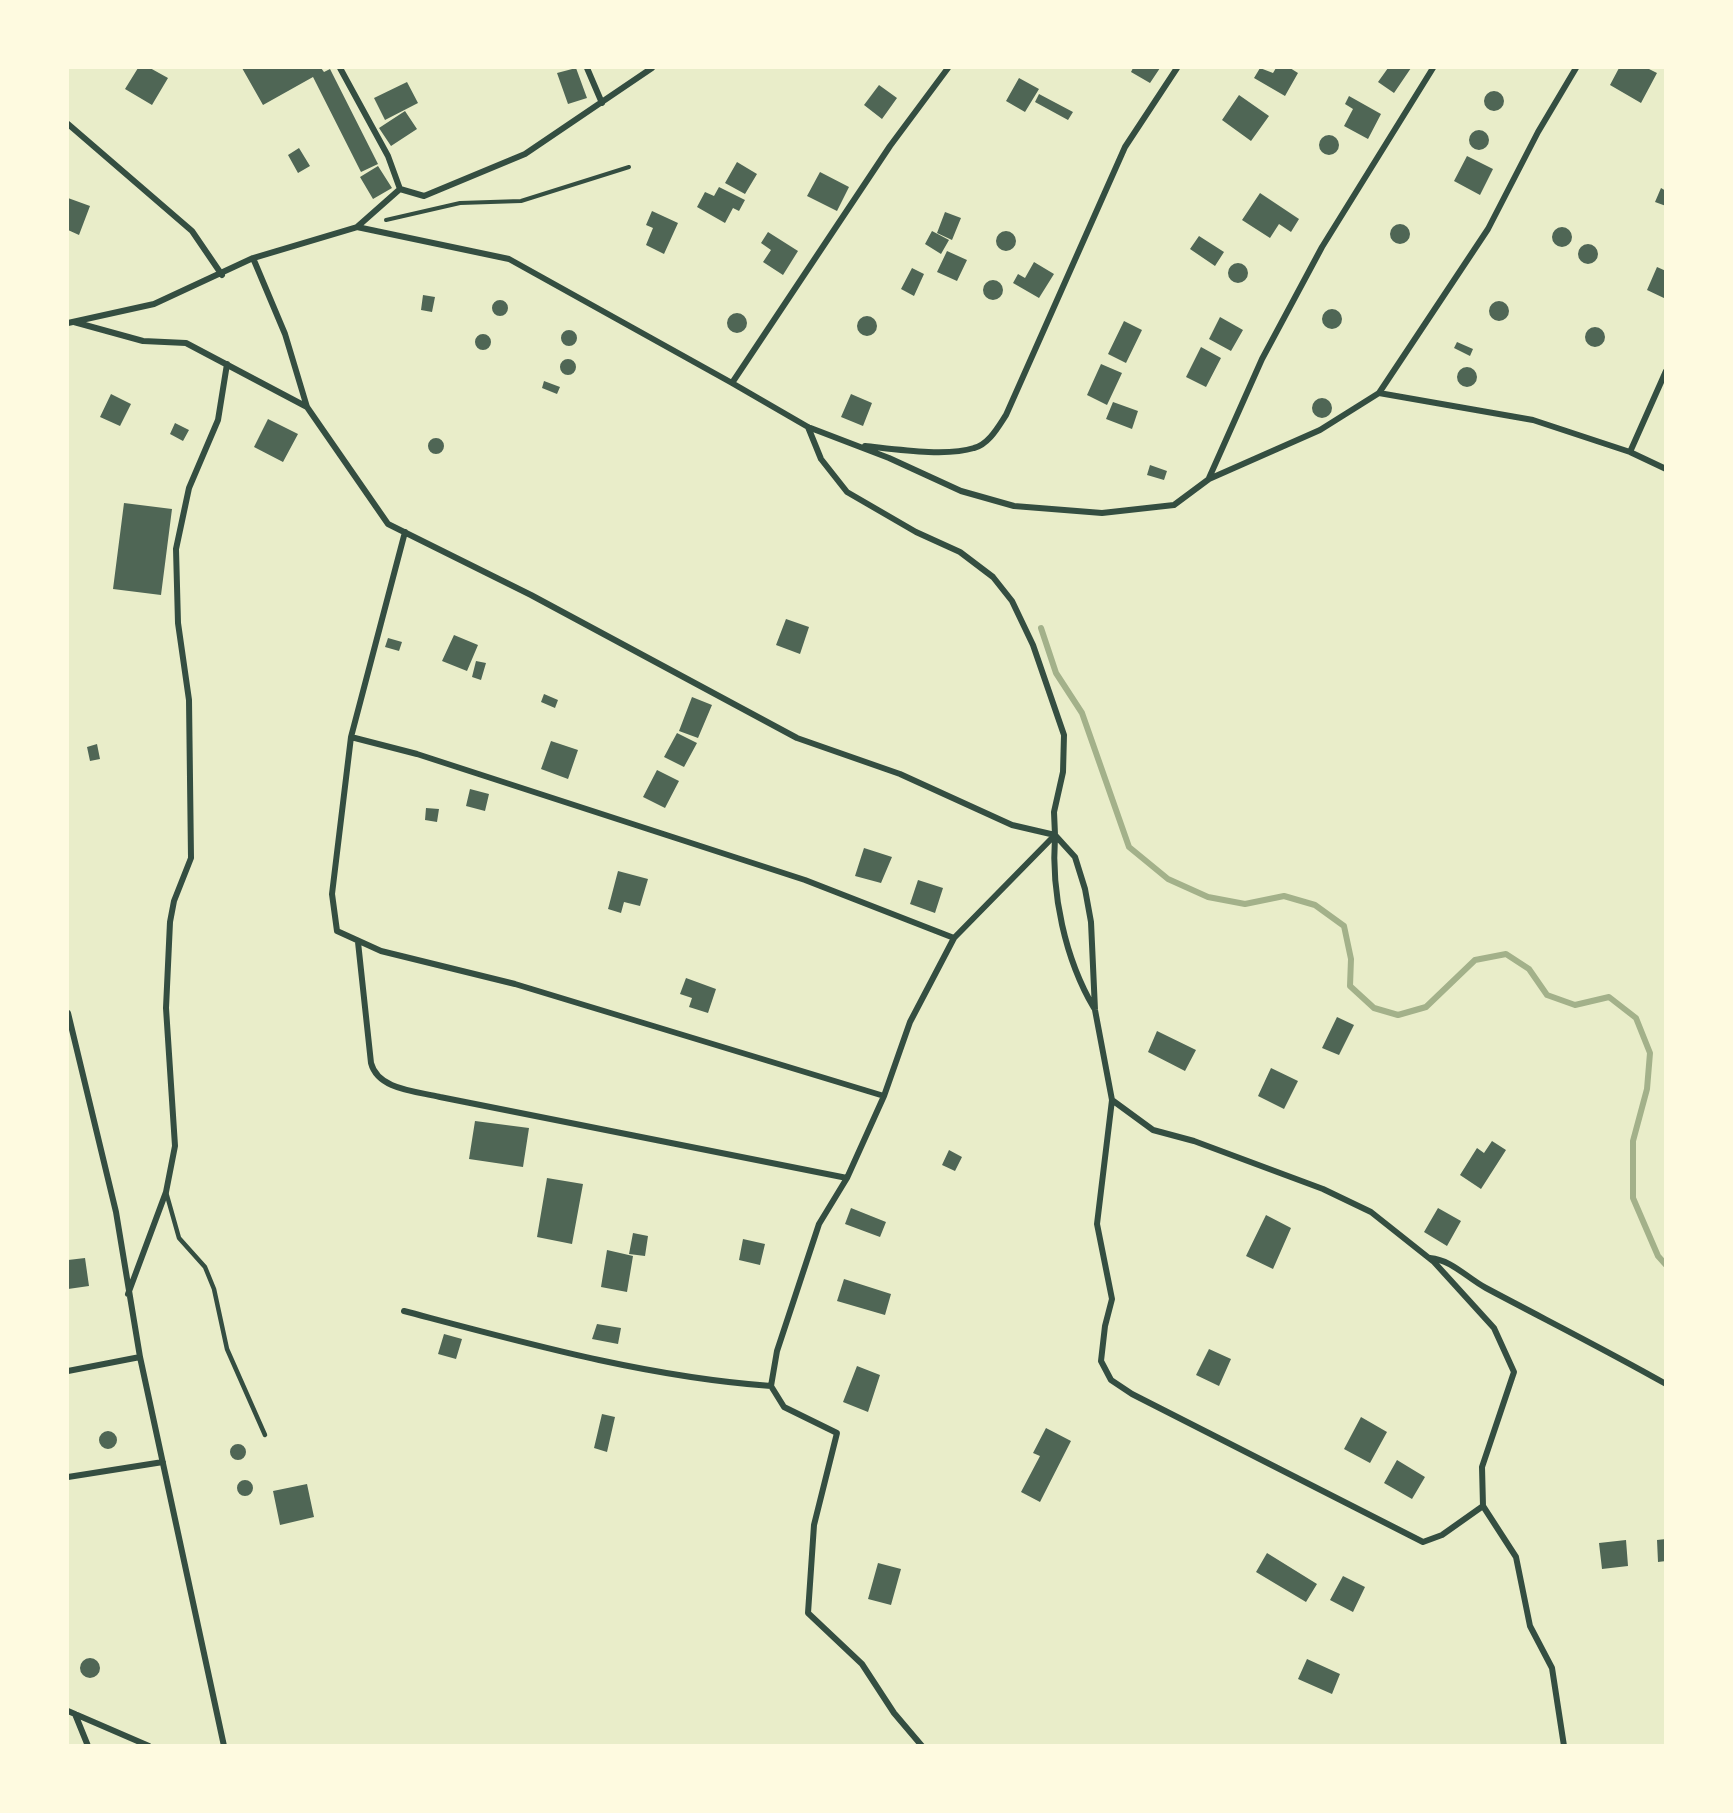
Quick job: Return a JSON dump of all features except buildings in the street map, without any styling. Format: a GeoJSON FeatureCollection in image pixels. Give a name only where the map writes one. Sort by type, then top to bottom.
{"type":"FeatureCollection","features":[{"type":"Feature","properties":{"kind":"street"},"geometry":{"type":"LineString","coordinates":[[340,68],[388,156],[400,189]]}},
{"type":"Feature","properties":{"kind":"street"},"geometry":{"type":"LineString","coordinates":[[587,68],[602,103]]}},
{"type":"Feature","properties":{"kind":"street"},"geometry":{"type":"LineString","coordinates":[[400,189],[424,196],[525,154],[652,68]]}},
{"type":"Feature","properties":{"kind":"street"},"geometry":{"type":"LineString","coordinates":[[732,383],[890,146],[948,68]]}},
{"type":"Feature","properties":{"kind":"street"},"geometry":{"type":"LineString","coordinates":[[856,445],[905,451],[942,451],[974,448],[991,437],[1006,415],[1125,147],[1177,68]]}},
{"type":"Feature","properties":{"kind":"street"},"geometry":{"type":"LineString","coordinates":[[1209,479],[1263,359],[1322,247],[1432,68]]}},
{"type":"Feature","properties":{"kind":"street"},"geometry":{"type":"LineString","coordinates":[[357,227],[509,259],[808,427],[856,445],[961,491],[1014,506],[1102,513],[1174,505],[1209,479],[1320,430],[1379,393],[1488,229],[1538,132],[1576,68]]}},
{"type":"Feature","properties":{"kind":"street"},"geometry":{"type":"LineString","coordinates":[[68,124],[192,231],[222,275]]}},
{"type":"Feature","properties":{"kind":"street"},"geometry":{"type":"LineString","coordinates":[[70,322],[154,304],[222,275],[253,258],[357,227],[400,189]]}},
{"type":"Feature","properties":{"kind":"street"},"geometry":{"type":"LineString","coordinates":[[253,258],[285,334],[307,407],[388,524],[552,606],[797,738],[900,774],[1012,825],[1055,836],[1075,857],[1086,889],[1091,922],[1095,1010],[1112,1100],[1097,1224],[1112,1299],[1105,1326],[1101,1361],[1111,1380],[1132,1394],[1424,1542],[1442,1535],[1483,1506]]}},
{"type":"Feature","properties":{"kind":"street"},"geometry":{"type":"LineString","coordinates":[[70,322],[143,341],[186,343],[307,407]]}},
{"type":"Feature","properties":{"kind":"street"},"geometry":{"type":"LineString","coordinates":[[128,1294],[166,1192],[175,1146],[166,1008],[170,922],[174,901],[191,858],[189,700],[178,623],[176,549],[189,488],[218,420],[227,364]]}},
{"type":"Feature","properties":{"kind":"street"},"geometry":{"type":"LineString","coordinates":[[1630,452],[1665,371]]}},
{"type":"Feature","properties":{"kind":"street"},"geometry":{"type":"LineString","coordinates":[[1379,393],[1533,420],[1630,452],[1665,469]]}},
{"type":"Feature","properties":{"kind":"street"},"geometry":{"type":"LineString","coordinates":[[808,427],[821,459],[847,492],[916,532],[960,552],[993,577],[1012,601],[1033,645],[1064,735],[1063,771],[1054,812],[1053,864],[1064,927],[1079,983],[1095,1010]]}},
{"type":"Feature","properties":{"kind":"street"},"geometry":{"type":"LineString","coordinates":[[405,532],[351,737],[332,894],[337,931],[358,942],[515,984],[884,1096]]}},
{"type":"Feature","properties":{"kind":"street"},"geometry":{"type":"LineString","coordinates":[[351,737],[417,754],[805,880],[954,938]]}},
{"type":"Feature","properties":{"kind":"street"},"geometry":{"type":"LineString","coordinates":[[922,1746],[894,1713],[862,1664],[808,1613],[814,1525],[837,1433],[784,1407],[771,1386],[777,1351],[819,1224],[847,1178],[884,1096],[910,1022],[954,938],[1055,836]]}},
{"type":"Feature","properties":{"kind":"street"},"geometry":{"type":"LineString","coordinates":[[358,942],[370,1063],[374,1074],[382,1082],[440,1097],[847,1178]]}},
{"type":"Feature","properties":{"kind":"street"},"geometry":{"type":"LineString","coordinates":[[68,1013],[116,1212],[140,1357],[224,1746]]}},
{"type":"Feature","properties":{"kind":"street"},"geometry":{"type":"LineString","coordinates":[[1112,1100],[1154,1130],[1236,1156],[1323,1189],[1371,1212],[1430,1258],[1494,1328],[1514,1372],[1482,1467],[1483,1506],[1516,1557],[1530,1626],[1552,1668],[1564,1746]]}},
{"type":"Feature","properties":{"kind":"street"},"geometry":{"type":"LineString","coordinates":[[1430,1258],[1444,1260],[1484,1287],[1584,1338],[1665,1384]]}},
{"type":"Feature","properties":{"kind":"street"},"geometry":{"type":"LineString","coordinates":[[404,1311],[630,1368],[724,1383],[771,1386]]}},
{"type":"Feature","properties":{"kind":"street"},"geometry":{"type":"LineString","coordinates":[[68,1371],[140,1357]]}},
{"type":"Feature","properties":{"kind":"street"},"geometry":{"type":"LineString","coordinates":[[68,1477],[163,1462]]}},
{"type":"Feature","properties":{"kind":"street"},"geometry":{"type":"LineString","coordinates":[[71,1713],[88,1746]]}},
{"type":"Feature","properties":{"kind":"street"},"geometry":{"type":"LineString","coordinates":[[71,1713],[149,1746]]}},
{"type":"Feature","properties":{"kind":"lane"},"geometry":{"type":"LineString","coordinates":[[166,1192],[180,1238],[205,1267],[214,1289],[227,1349],[265,1435]]}},
{"type":"Feature","properties":{"kind":"path"},"geometry":{"type":"LineString","coordinates":[[357,227],[460,203],[521,201],[629,167]]}},
{"type":"Feature","properties":{"kind":"waterway"},"geometry":{"type":"LineString","coordinates":[[1041,628],[1056,673],[1082,713],[1129,847],[1168,879],[1208,897],[1245,904],[1284,896],[1315,905],[1344,926],[1351,959],[1350,986],[1374,1008],[1398,1015],[1426,1007],[1475,960],[1506,954],[1529,969],[1547,995],[1575,1005],[1609,997],[1636,1018],[1650,1053],[1647,1089],[1633,1141],[1633,1198],[1658,1256],[1666,1265]]}}]}
